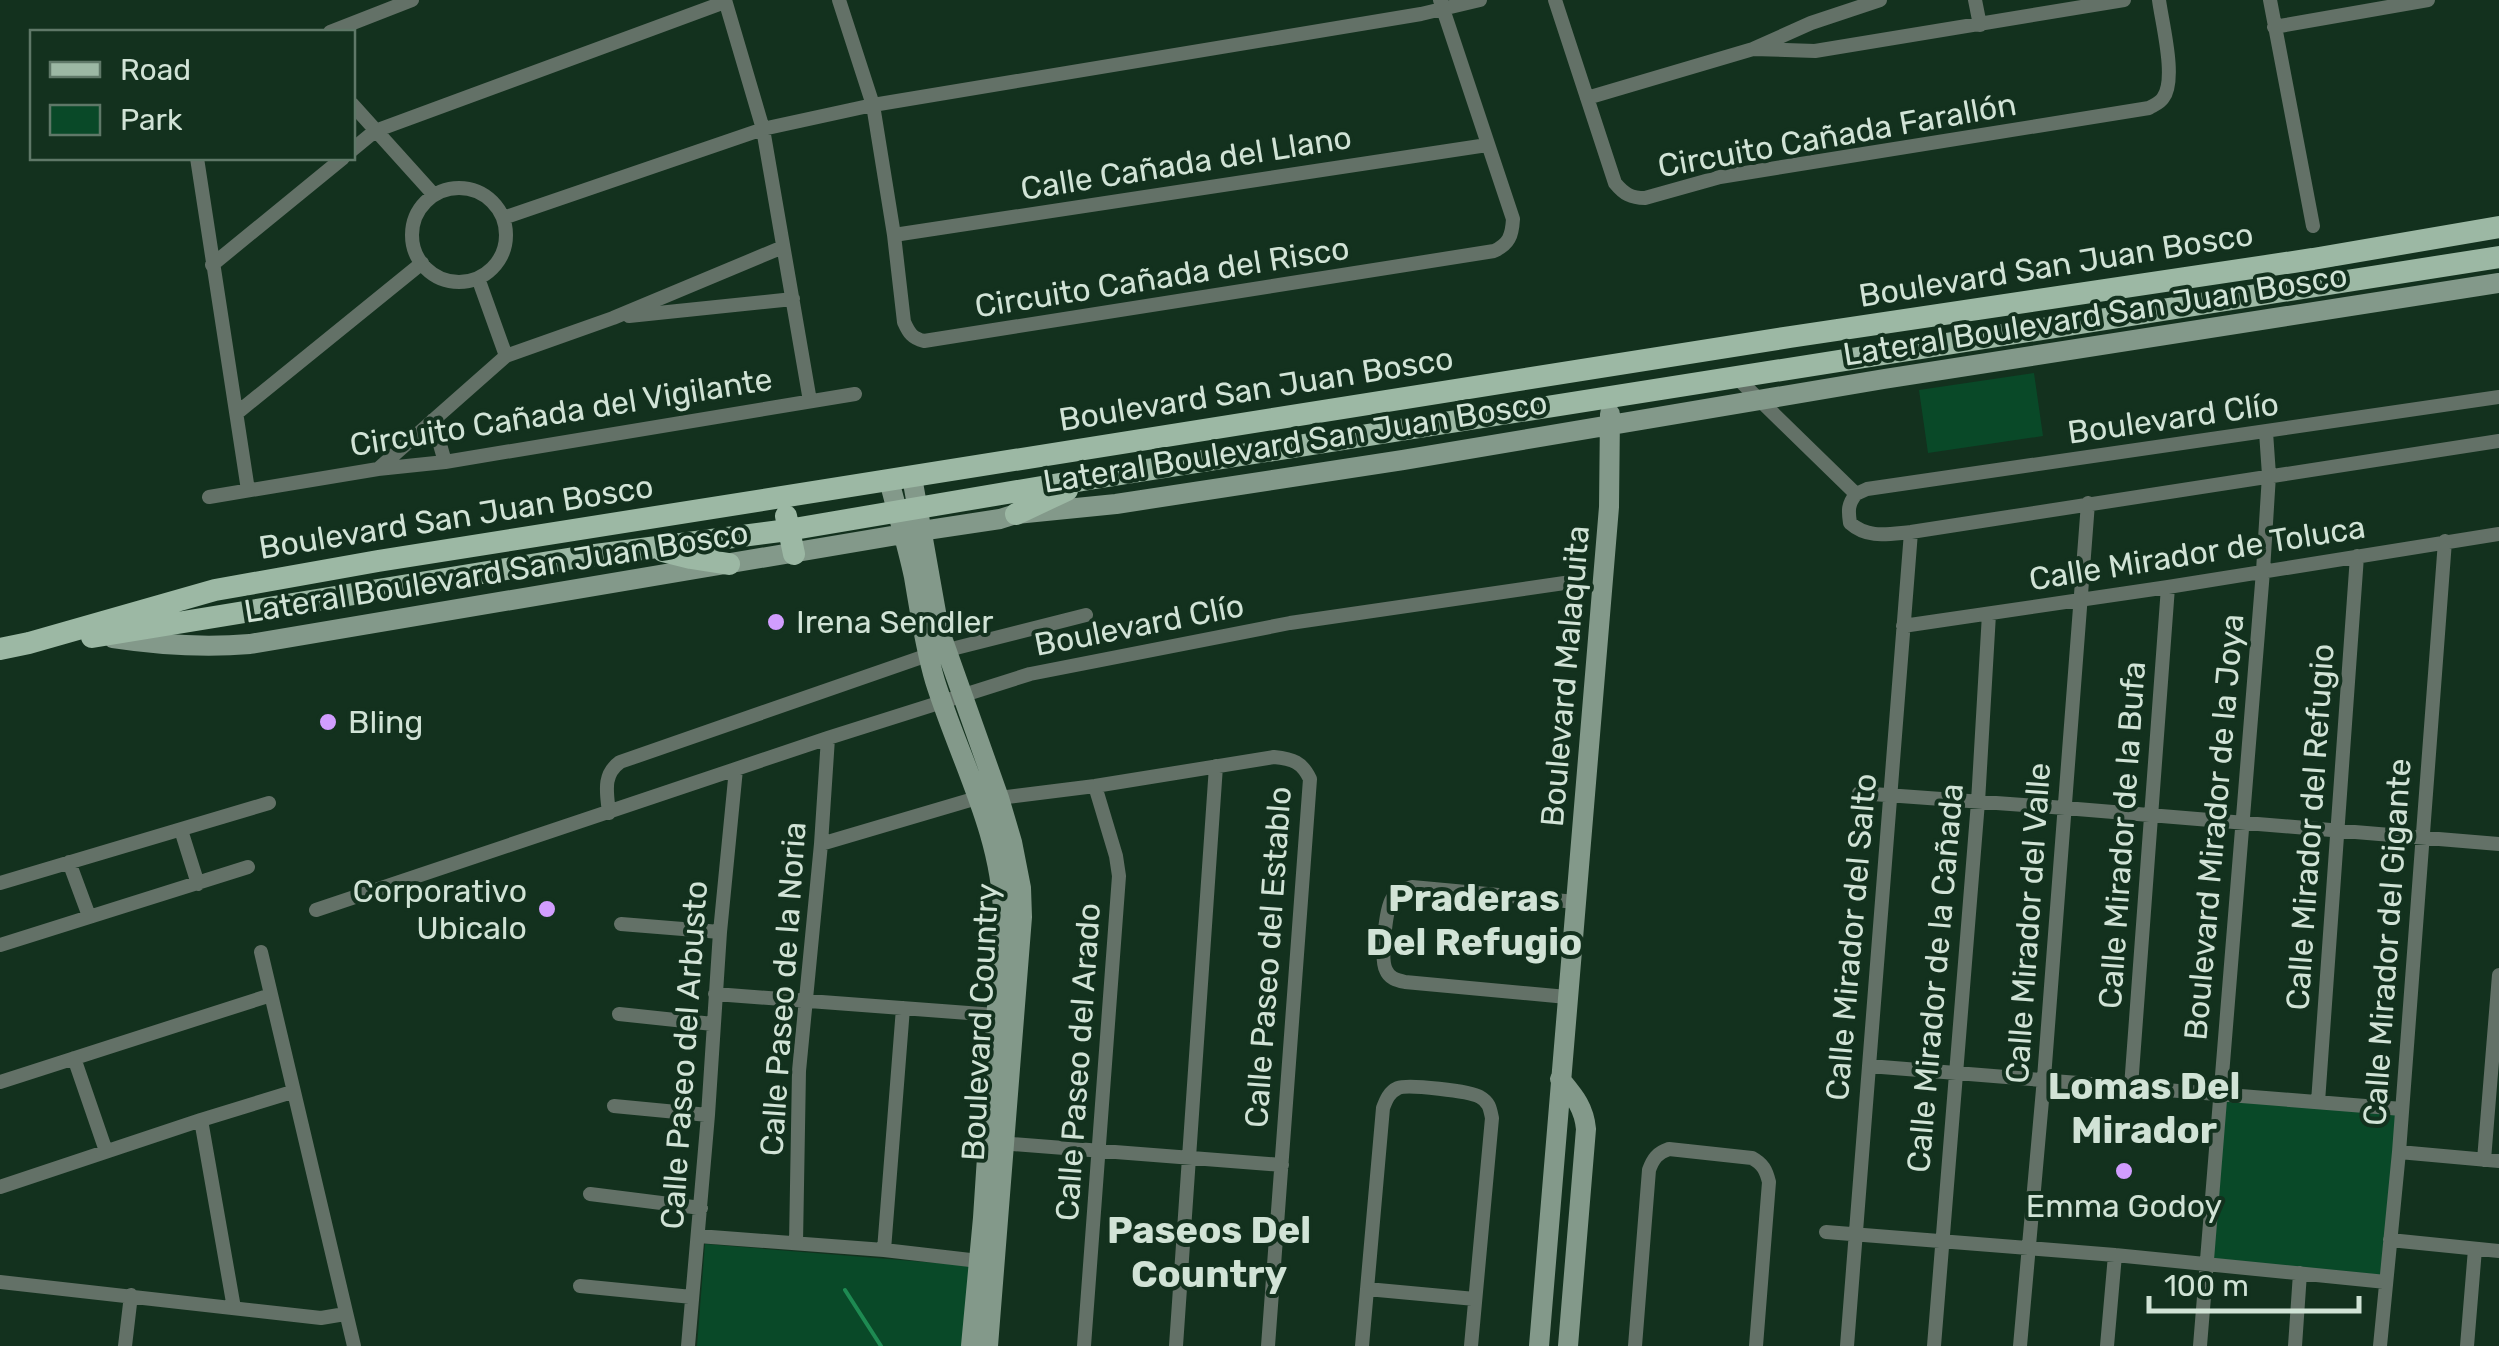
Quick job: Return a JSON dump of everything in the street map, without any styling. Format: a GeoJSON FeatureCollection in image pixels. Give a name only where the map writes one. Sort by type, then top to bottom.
{"type":"FeatureCollection","features":[{"type":"Feature","properties":{"kind":"main road","name":"Boulevard San Juan Bosco"},"geometry":{"type":"LineString","coordinates":[[0,650],[215,590],[378,561],[2499,227]]}},
{"type":"Feature","properties":{"kind":"main road","name":"Boulevard San Juan Bosco"},"geometry":{"type":"LineString","coordinates":[[29,644],[101,636],[650,547],[788,530],[909,521],[1088,478],[2499,258]]}},
{"type":"Feature","properties":{"kind":"main road"},"geometry":{"type":"LineString","coordinates":[[1790,338],[1794,366]]}},
{"type":"Feature","properties":{"kind":"main road"},"geometry":{"type":"LineString","coordinates":[[1016,514],[1088,478]]}},
{"type":"Feature","properties":{"kind":"main road"},"geometry":{"type":"LineString","coordinates":[[784,497],[794,554]]}},
{"type":"Feature","properties":{"kind":"main road"},"geometry":{"type":"LineString","coordinates":[[650,547],[730,564]]}},
{"type":"Feature","properties":{"kind":"street"},"geometry":{"type":"LineString","coordinates":[[335,30],[412,0]]}},
{"type":"Feature","properties":{"kind":"street","name":"Circuito Cañada del Risco"},"geometry":{"type":"LineString","coordinates":[[839,0],[873,106],[904,322],[915,339],[933,341],[1494,251],[1506,245],[1513,219],[1441,5]]}},
{"type":"Feature","properties":{"kind":"street"},"geometry":{"type":"LineString","coordinates":[[503,218],[763,129],[873,106],[1480,0]]}},
{"type":"Feature","properties":{"kind":"street","name":"Circuito Cañada Farallón"},"geometry":{"type":"LineString","coordinates":[[1554,0],[1615,183],[1622,193],[1633,198],[1720,177],[2150,108],[2162,101],[2168,87],[2160,0]]}},
{"type":"Feature","properties":{"kind":"street"},"geometry":{"type":"LineString","coordinates":[[1586,98],[1753,49],[1811,23],[1880,0]]}},
{"type":"Feature","properties":{"kind":"street"},"geometry":{"type":"LineString","coordinates":[[1975,0],[1980,26]]}},
{"type":"Feature","properties":{"kind":"street"},"geometry":{"type":"LineString","coordinates":[[1753,49],[1815,51],[2124,0]]}},
{"type":"Feature","properties":{"kind":"street"},"geometry":{"type":"LineString","coordinates":[[2270,0],[2313,226]]}},
{"type":"Feature","properties":{"kind":"street"},"geometry":{"type":"LineString","coordinates":[[2274,27],[2428,0]]}},
{"type":"Feature","properties":{"kind":"street"},"geometry":{"type":"LineString","coordinates":[[355,148],[375,132],[725,1]]}},
{"type":"Feature","properties":{"kind":"street","name":"Circuito Cañada del Vigilante"},"geometry":{"type":"LineString","coordinates":[[209,497],[810,401],[763,129],[725,1]]}},
{"type":"Feature","properties":{"kind":"street"},"geometry":{"type":"LineString","coordinates":[[355,108],[434,195]]}},
{"type":"Feature","properties":{"kind":"street","name":"Calle Cañada del Llano"},"geometry":{"type":"LineString","coordinates":[[894,235],[1487,144]]}},
{"type":"Feature","properties":{"kind":"street"},"geometry":{"type":"LineString","coordinates":[[197,160],[248,490]]}},
{"type":"Feature","properties":{"kind":"street"},"geometry":{"type":"LineString","coordinates":[[212,265],[341,160]]}},
{"type":"Feature","properties":{"kind":"street"},"geometry":{"type":"LineString","coordinates":[[446,190],[474,190],[486,196],[503,218],[505,246],[499,260],[478,278],[463,282],[433,274],[415,250],[415,219],[434,195],[446,190]]}},
{"type":"Feature","properties":{"kind":"street"},"geometry":{"type":"LineString","coordinates":[[378,470],[506,356],[613,318],[783,247]]}},
{"type":"Feature","properties":{"kind":"street"},"geometry":{"type":"LineString","coordinates":[[237,413],[422,264]]}},
{"type":"Feature","properties":{"kind":"street"},"geometry":{"type":"LineString","coordinates":[[478,278],[506,356]]}},
{"type":"Feature","properties":{"kind":"street","name":"Lateral Boulevard San Juan Bosco"},"geometry":{"type":"LineString","coordinates":[[101,636],[163,645],[250,644],[794,554],[909,521],[1000,519],[1173,495],[2499,283]]}},
{"type":"Feature","properties":{"kind":"street"},"geometry":{"type":"LineString","coordinates":[[613,318],[792,299]]}},
{"type":"Feature","properties":{"kind":"street"},"geometry":{"type":"LineString","coordinates":[[1735,376],[1856,494],[1848,509],[1850,522],[1872,536],[2499,442]]}},
{"type":"Feature","properties":{"kind":"street"},"geometry":{"type":"LineString","coordinates":[[810,401],[855,394]]}},
{"type":"Feature","properties":{"kind":"street","name":"Boulevard Malaquita"},"geometry":{"type":"LineString","coordinates":[[1539,1346],[1609,507],[1610,397]]}},
{"type":"Feature","properties":{"kind":"street","name":"Boulevard Clío"},"geometry":{"type":"LineString","coordinates":[[1856,494],[2499,397]]}},
{"type":"Feature","properties":{"kind":"street"},"geometry":{"type":"LineString","coordinates":[[433,420],[444,462]]}},
{"type":"Feature","properties":{"kind":"street","name":"Boulevard Mirador de la Joya"},"geometry":{"type":"LineString","coordinates":[[2200,1346],[2263,572],[2270,475],[2266,432]]}},
{"type":"Feature","properties":{"kind":"street","name":"Boulevard Country"},"geometry":{"type":"LineString","coordinates":[[901,478],[939,630],[942,702],[992,843],[1003,888],[988,1346]]}},
{"type":"Feature","properties":{"kind":"street","name":"Calle Mirador del Valle"},"geometry":{"type":"LineString","coordinates":[[2020,1346],[2088,504]]}},
{"type":"Feature","properties":{"kind":"street","name":"Calle Mirador del Salto"},"geometry":{"type":"LineString","coordinates":[[1847,1346],[1912,532]]}},
{"type":"Feature","properties":{"kind":"street","name":"Calle Mirador de Toluca"},"geometry":{"type":"LineString","coordinates":[[1904,626],[2499,534]]}},
{"type":"Feature","properties":{"kind":"street","name":"Calle Mirador del Gigante"},"geometry":{"type":"LineString","coordinates":[[2380,1346],[2445,541]]}},
{"type":"Feature","properties":{"kind":"street","name":"Calle Mirador del Refugio"},"geometry":{"type":"LineString","coordinates":[[2318,1102],[2357,556]]}},
{"type":"Feature","properties":{"kind":"street"},"geometry":{"type":"LineString","coordinates":[[464,576],[469,608]]}},
{"type":"Feature","properties":{"kind":"street","name":"Boulevard Clío"},"geometry":{"type":"LineString","coordinates":[[316,910],[1030,674],[1290,624],[1578,581]]}},
{"type":"Feature","properties":{"kind":"street","name":"Calle Mirador de la Bufa"},"geometry":{"type":"LineString","coordinates":[[2131,1088],[2168,587]]}},
{"type":"Feature","properties":{"kind":"street"},"geometry":{"type":"LineString","coordinates":[[358,626],[380,591]]}},
{"type":"Feature","properties":{"kind":"street","name":"Calle Mirador de la Cañada"},"geometry":{"type":"LineString","coordinates":[[1934,1346],[1978,802],[1989,614]]}},
{"type":"Feature","properties":{"kind":"street","name":"Boulevard Clío"},"geometry":{"type":"LineString","coordinates":[[610,813],[608,777],[620,762],[937,652],[1086,615]]}},
{"type":"Feature","properties":{"kind":"street","name":"Boulevard Country"},"geometry":{"type":"LineString","coordinates":[[937,652],[964,696],[999,798],[1022,888],[1022,918],[971,1346]]}},
{"type":"Feature","properties":{"kind":"street","name":"Calle Paseo de la Noria"},"geometry":{"type":"LineString","coordinates":[[796,1243],[799,1071],[828,738]]}},
{"type":"Feature","properties":{"kind":"street","name":"Calle Paseo del Establo"},"geometry":{"type":"LineString","coordinates":[[821,844],[977,798],[1095,786],[1274,757],[1290,758],[1303,766],[1310,779],[1268,1346]]}},
{"type":"Feature","properties":{"kind":"street"},"geometry":{"type":"LineString","coordinates":[[1176,1346],[1216,766]]}},
{"type":"Feature","properties":{"kind":"street","name":"Calle Paseo del Arbusto"},"geometry":{"type":"LineString","coordinates":[[688,1346],[736,769]]}},
{"type":"Feature","properties":{"kind":"street","name":"Calle Paseo del Arado"},"geometry":{"type":"LineString","coordinates":[[1084,1346],[1119,876],[1095,786]]}},
{"type":"Feature","properties":{"kind":"street"},"geometry":{"type":"LineString","coordinates":[[1858,793],[2499,844]]}},
{"type":"Feature","properties":{"kind":"street"},"geometry":{"type":"LineString","coordinates":[[0,883],[269,803]]}},
{"type":"Feature","properties":{"kind":"street"},"geometry":{"type":"LineString","coordinates":[[181,830],[198,884]]}},
{"type":"Feature","properties":{"kind":"street"},"geometry":{"type":"LineString","coordinates":[[69,862],[89,916]]}},
{"type":"Feature","properties":{"kind":"street"},"geometry":{"type":"LineString","coordinates":[[0,944],[248,867]]}},
{"type":"Feature","properties":{"kind":"street"},"geometry":{"type":"LineString","coordinates":[[1567,997],[1394,980],[1386,972],[1383,959],[1388,909],[1401,889],[1576,902]]}},
{"type":"Feature","properties":{"kind":"street"},"geometry":{"type":"LineString","coordinates":[[622,924],[720,932]]}},
{"type":"Feature","properties":{"kind":"street"},"geometry":{"type":"LineString","coordinates":[[261,952],[354,1346]]}},
{"type":"Feature","properties":{"kind":"street"},"geometry":{"type":"LineString","coordinates":[[2398,1152],[2492,1161],[2499,976]]}},
{"type":"Feature","properties":{"kind":"street"},"geometry":{"type":"LineString","coordinates":[[715,994],[996,1015]]}},
{"type":"Feature","properties":{"kind":"street"},"geometry":{"type":"LineString","coordinates":[[0,1082],[271,995]]}},
{"type":"Feature","properties":{"kind":"street"},"geometry":{"type":"LineString","coordinates":[[884,1250],[903,1008]]}},
{"type":"Feature","properties":{"kind":"street"},"geometry":{"type":"LineString","coordinates":[[620,1014],[713,1024]]}},
{"type":"Feature","properties":{"kind":"street"},"geometry":{"type":"LineString","coordinates":[[74,1058],[106,1151]]}},
{"type":"Feature","properties":{"kind":"street"},"geometry":{"type":"LineString","coordinates":[[1869,1066],[2402,1108]]}},
{"type":"Feature","properties":{"kind":"street"},"geometry":{"type":"LineString","coordinates":[[1560,1080],[1578,1101],[1586,1129],[1568,1346]]}},
{"type":"Feature","properties":{"kind":"street"},"geometry":{"type":"LineString","coordinates":[[1362,1346],[1383,1108],[1388,1095],[1398,1088],[1410,1087],[1473,1094],[1490,1106],[1471,1346]]}},
{"type":"Feature","properties":{"kind":"street"},"geometry":{"type":"LineString","coordinates":[[0,1187],[292,1092]]}},
{"type":"Feature","properties":{"kind":"street"},"geometry":{"type":"LineString","coordinates":[[614,1106],[708,1116]]}},
{"type":"Feature","properties":{"kind":"street"},"geometry":{"type":"LineString","coordinates":[[201,1120],[234,1308]]}},
{"type":"Feature","properties":{"kind":"street"},"geometry":{"type":"LineString","coordinates":[[996,1143],[1282,1165]]}},
{"type":"Feature","properties":{"kind":"street"},"geometry":{"type":"LineString","coordinates":[[1635,1346],[1649,1170],[1660,1152],[1669,1150],[1752,1158],[1766,1170],[1769,1182],[1756,1346]]}},
{"type":"Feature","properties":{"kind":"street"},"geometry":{"type":"LineString","coordinates":[[590,1194],[700,1208]]}},
{"type":"Feature","properties":{"kind":"street"},"geometry":{"type":"LineString","coordinates":[[1826,1232],[2386,1282]]}},
{"type":"Feature","properties":{"kind":"street"},"geometry":{"type":"LineString","coordinates":[[698,1236],[979,1261]]}},
{"type":"Feature","properties":{"kind":"street"},"geometry":{"type":"LineString","coordinates":[[2390,1240],[2499,1251]]}},
{"type":"Feature","properties":{"kind":"street"},"geometry":{"type":"LineString","coordinates":[[2467,1346],[2475,1250]]}},
{"type":"Feature","properties":{"kind":"street"},"geometry":{"type":"LineString","coordinates":[[2107,1346],[2115,1256]]}},
{"type":"Feature","properties":{"kind":"street"},"geometry":{"type":"LineString","coordinates":[[2294,1346],[2300,1273]]}},
{"type":"Feature","properties":{"kind":"street"},"geometry":{"type":"LineString","coordinates":[[0,1282],[321,1318],[345,1314]]}},
{"type":"Feature","properties":{"kind":"street"},"geometry":{"type":"LineString","coordinates":[[580,1286],[692,1297]]}},
{"type":"Feature","properties":{"kind":"street"},"geometry":{"type":"LineString","coordinates":[[1367,1289],[1475,1299]]}},
{"type":"Feature","properties":{"kind":"street"},"geometry":{"type":"LineString","coordinates":[[125,1346],[131,1295]]}},
{"type":"Feature","properties":{"kind":"green space"},"geometry":{"type":"Polygon","coordinates":[[[2034,373],[2043,436],[1928,453],[1919,390],[2034,373]]]}},
{"type":"Feature","properties":{"kind":"green space"},"geometry":{"type":"Polygon","coordinates":[[[2217,1092],[2403,1106],[2389,1278],[2206,1263],[2217,1092]]]}},
{"type":"Feature","properties":{"kind":"green space"},"geometry":{"type":"Polygon","coordinates":[[[705,1244],[974,1266],[967,1346],[697,1346],[705,1244]]]}},
{"type":"Feature","properties":{"kind":"waterway"},"geometry":{"type":"LineString","coordinates":[[845,1290],[881,1346]]}},
{"type":"Feature","properties":{"kind":"place","name":"Irena Sendler"},"geometry":{"type":"Point","coordinates":[776,622]}},
{"type":"Feature","properties":{"kind":"place","name":"Bling"},"geometry":{"type":"Point","coordinates":[328,722]}},
{"type":"Feature","properties":{"kind":"place","name":"Corporativo Ubicalo"},"geometry":{"type":"Point","coordinates":[547,909]}},
{"type":"Feature","properties":{"kind":"place","name":"Emma Godoy"},"geometry":{"type":"Point","coordinates":[2124,1171]}},
{"type":"Feature","properties":{"kind":"district","name":"Praderas Del Refugio"},"geometry":{"type":"Point","coordinates":[1474,920]}},
{"type":"Feature","properties":{"kind":"district","name":"Lomas Del Mirador"},"geometry":{"type":"Point","coordinates":[2144,1108]}},
{"type":"Feature","properties":{"kind":"district","name":"Paseos Del Country"},"geometry":{"type":"Point","coordinates":[1209,1252]}}]}
